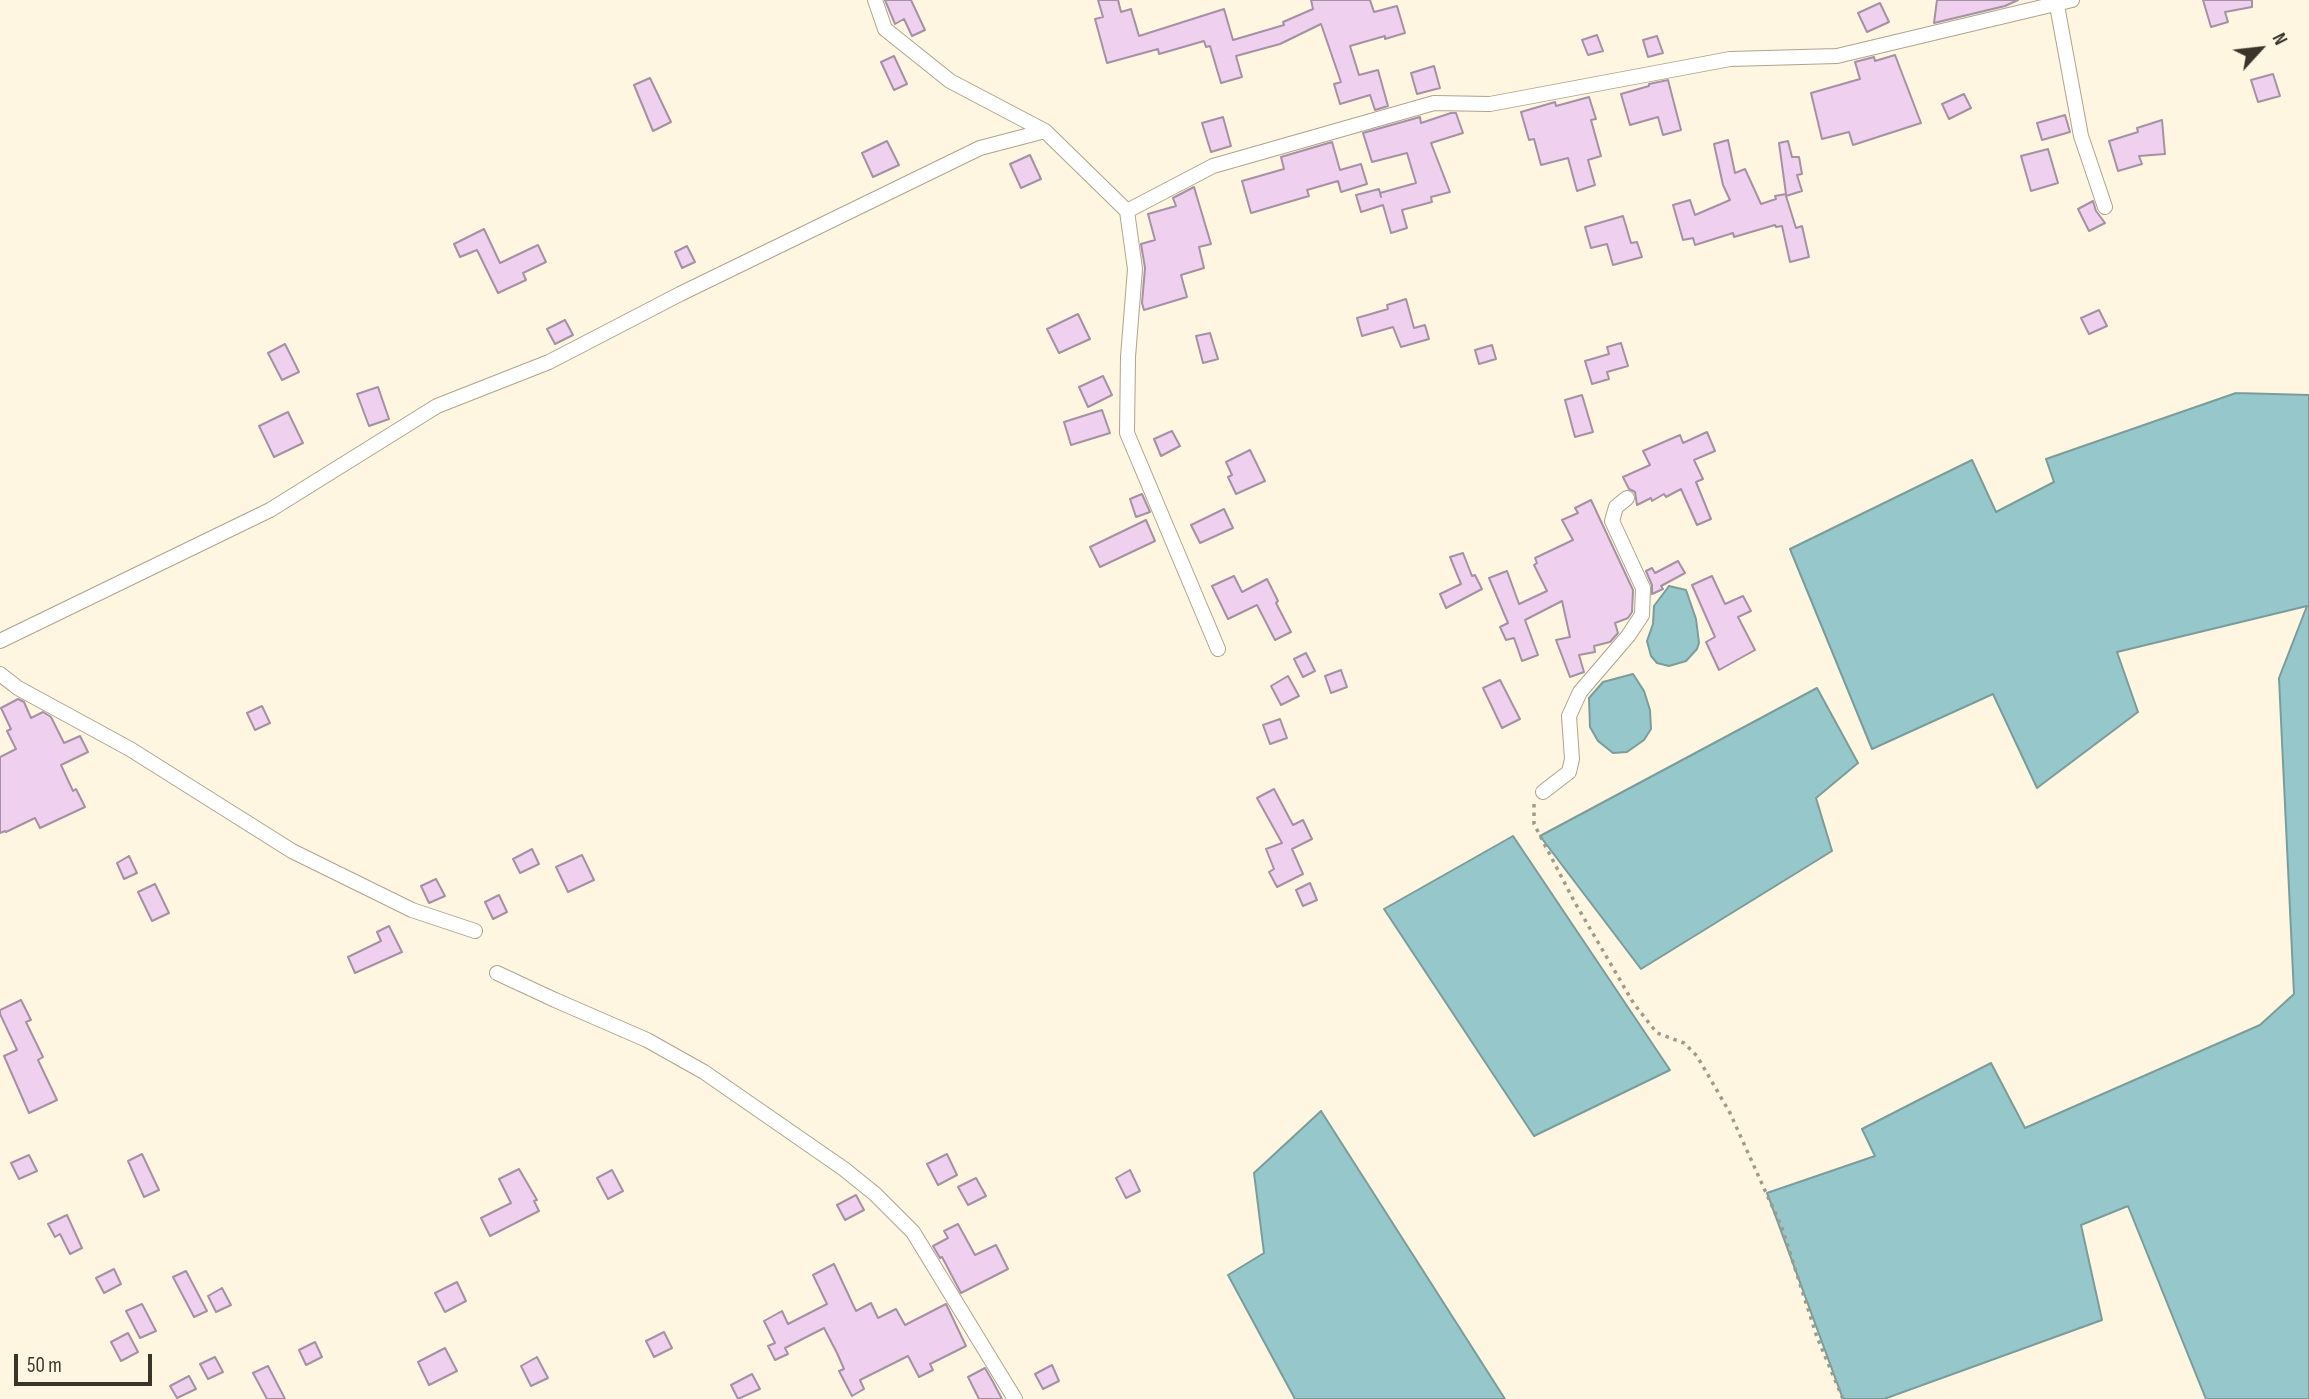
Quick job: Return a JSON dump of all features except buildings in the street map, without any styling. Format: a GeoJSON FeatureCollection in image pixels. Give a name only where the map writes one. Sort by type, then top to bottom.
{"type":"FeatureCollection","features":[{"type":"Feature","properties":{"kind":"street"},"geometry":{"type":"LineString","coordinates":[[875,0],[885,29],[950,81],[1045,131],[1127,211],[1135,269],[1128,357],[1128,433],[1219,649]]}},
{"type":"Feature","properties":{"kind":"street"},"geometry":{"type":"LineString","coordinates":[[1127,211],[1213,166],[1434,103],[1490,104],[1730,58],[1837,56],[2072,0]]}},
{"type":"Feature","properties":{"kind":"street"},"geometry":{"type":"LineString","coordinates":[[2057,2],[2081,136],[2105,207]]}},
{"type":"Feature","properties":{"kind":"street"},"geometry":{"type":"LineString","coordinates":[[0,641],[270,510],[437,406],[549,362],[680,294],[980,148],[1045,131]]}},
{"type":"Feature","properties":{"kind":"street"},"geometry":{"type":"LineString","coordinates":[[1543,792],[1569,772],[1572,750],[1569,716],[1580,691],[1628,636],[1642,615],[1643,588],[1612,521],[1616,507],[1627,498]]}},
{"type":"Feature","properties":{"kind":"street"},"geometry":{"type":"LineString","coordinates":[[0,674],[18,688],[130,749],[292,851],[412,910],[475,931]]}},
{"type":"Feature","properties":{"kind":"street"},"geometry":{"type":"LineString","coordinates":[[497,972],[647,1040],[705,1073],[844,1169],[875,1194],[913,1232],[1015,1399]]}},
{"type":"Feature","properties":{"kind":"path"},"geometry":{"type":"LineString","coordinates":[[1543,792],[1534,802],[1534,824],[1574,901],[1634,1004],[1657,1033],[1684,1043],[1697,1056],[1730,1113],[1782,1228],[1817,1337],[1843,1399]]}},
{"type":"Feature","properties":{"kind":"water"},"geometry":{"type":"Polygon","coordinates":[[[2236,393],[2309,395],[2309,1399],[2206,1399],[2128,1206],[2081,1225],[2102,1320],[1884,1399],[1843,1399],[1767,1193],[1875,1156],[1862,1129],[1991,1063],[2025,1128],[2260,1025],[2294,994],[2279,678],[2307,606],[2117,652],[2138,712],[2037,788],[1993,694],[1872,749],[1790,549],[1972,460],[1996,512],[2054,482],[2046,459],[2236,393]]]}},
{"type":"Feature","properties":{"kind":"water"},"geometry":{"type":"Polygon","coordinates":[[[1669,586],[1686,590],[1696,619],[1699,643],[1686,661],[1669,666],[1657,663],[1651,656],[1647,641],[1653,624],[1654,606],[1669,586]]]}},
{"type":"Feature","properties":{"kind":"water"},"geometry":{"type":"Polygon","coordinates":[[[1633,674],[1644,691],[1650,710],[1651,729],[1644,740],[1627,752],[1613,753],[1598,741],[1590,727],[1589,698],[1603,682],[1633,674]]]}},
{"type":"Feature","properties":{"kind":"water"},"geometry":{"type":"Polygon","coordinates":[[[1817,688],[1858,763],[1816,798],[1832,851],[1641,969],[1540,836],[1817,688]]]}},
{"type":"Feature","properties":{"kind":"water"},"geometry":{"type":"Polygon","coordinates":[[[1513,836],[1670,1070],[1534,1136],[1384,909],[1513,836]]]}},
{"type":"Feature","properties":{"kind":"water"},"geometry":{"type":"Polygon","coordinates":[[[1321,1111],[1505,1399],[1295,1399],[1228,1275],[1264,1253],[1254,1173],[1321,1111]]]}}]}
